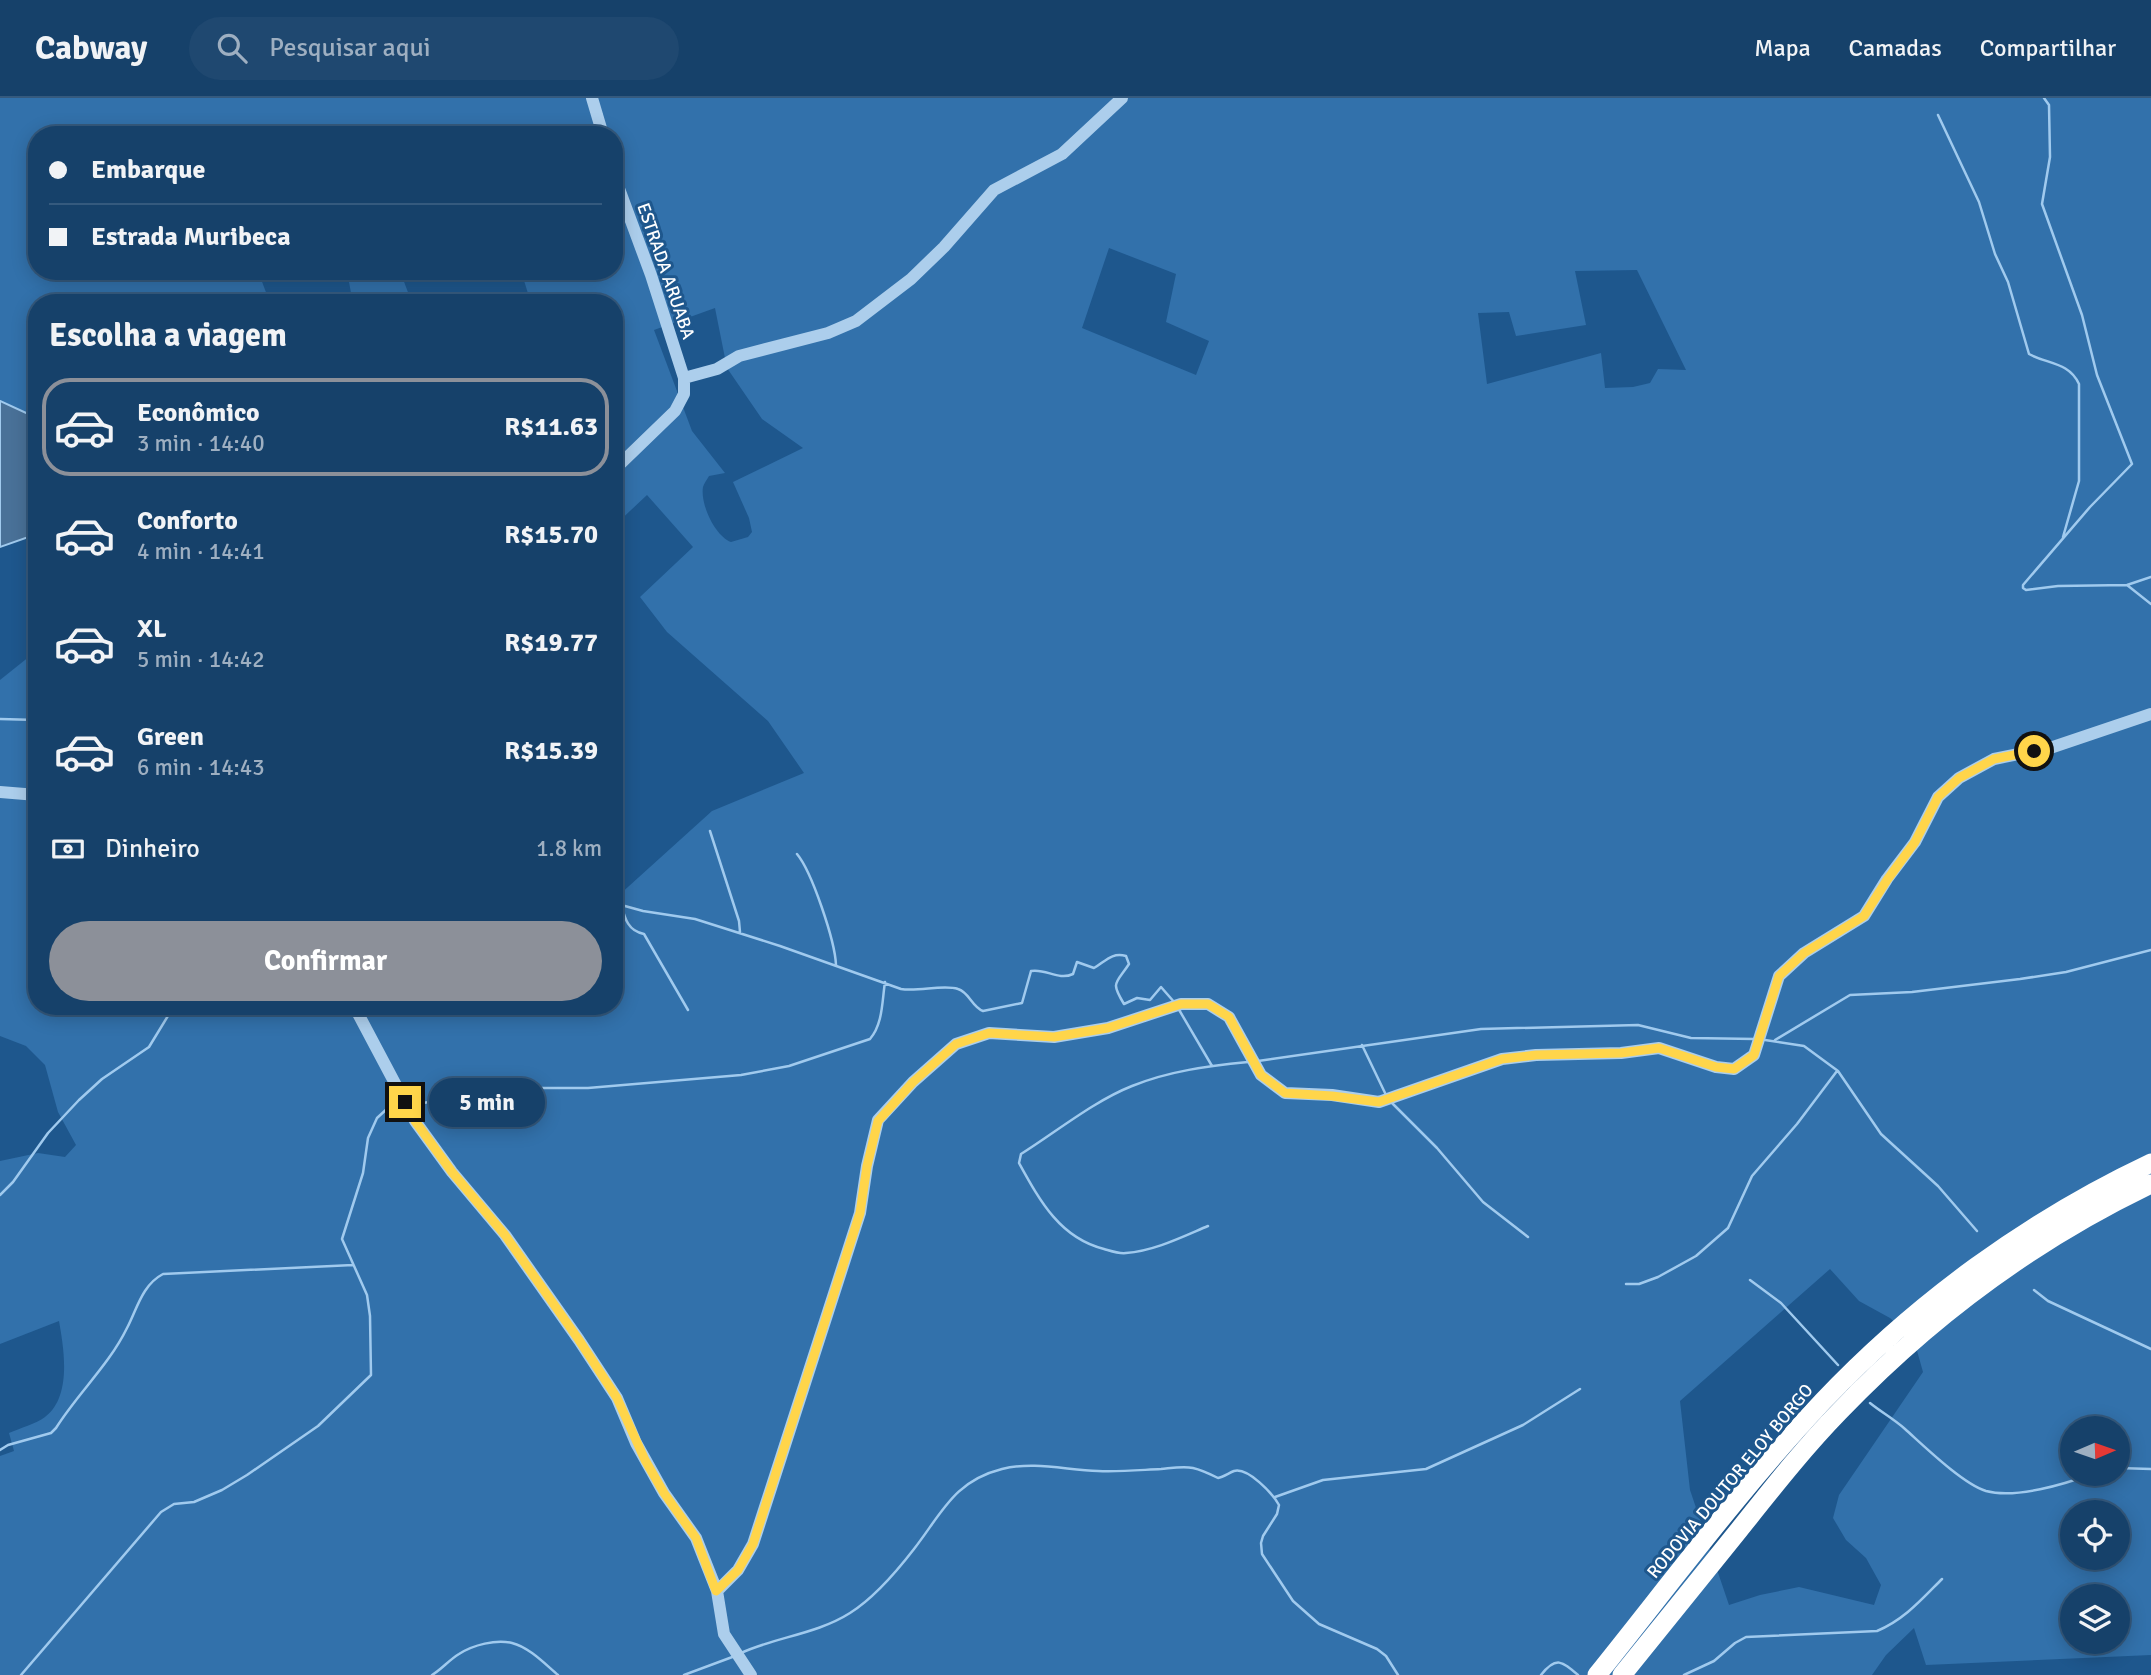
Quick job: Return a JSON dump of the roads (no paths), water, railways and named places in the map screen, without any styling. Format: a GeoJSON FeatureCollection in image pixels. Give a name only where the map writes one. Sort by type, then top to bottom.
{"type":"FeatureCollection","features":[{"type":"Feature","properties":{"kind":"highway","name":"RODOVIA DOUTOR ELOY BORGO"},"geometry":{"type":"LineString","coordinates":[[1597,1675],[1772,1459],[1824,1400],[1880,1345],[1940,1294],[2003,1248],[2070,1206],[2151,1163]]}},
{"type":"Feature","properties":{"kind":"highway","name":"RODOVIA DOUTOR ELOY BORGO"},"geometry":{"type":"LineString","coordinates":[[1622,1675],[1811,1442],[1893,1359],[1952,1309],[2014,1263],[2079,1222],[2151,1184]]}},
{"type":"Feature","properties":{"kind":"street"},"geometry":{"type":"LineString","coordinates":[[592,98],[600,126]]}},
{"type":"Feature","properties":{"kind":"street"},"geometry":{"type":"LineString","coordinates":[[623,461],[675,411],[684,394],[684,378],[717,369],[739,356],[828,333],[856,321],[911,279],[944,247],[994,190],[1062,154],[1122,98]]}},
{"type":"Feature","properties":{"kind":"street","name":"ESTRADA ARUABA"},"geometry":{"type":"LineString","coordinates":[[623,199],[684,378]]}},
{"type":"Feature","properties":{"kind":"street"},"geometry":{"type":"LineString","coordinates":[[716,1591],[738,1570],[753,1544],[860,1213],[867,1166],[878,1121],[913,1082],[956,1044],[989,1033],[1054,1037],[1108,1028],[1181,1004],[1208,1004],[1229,1017],[1261,1075],[1285,1093],[1379,1102],[1502,1059],[1536,1055],[1621,1053],[1659,1048],[1716,1067],[1734,1069],[1754,1055],[1779,976],[1804,953],[1864,916],[1915,842],[1938,797],[1959,778],[1994,759],[2053,747],[2151,714]]}},
{"type":"Feature","properties":{"kind":"street"},"geometry":{"type":"LineString","coordinates":[[0,792],[28,794]]}},
{"type":"Feature","properties":{"kind":"street"},"geometry":{"type":"LineString","coordinates":[[359,1015],[415,1121],[452,1172],[505,1235],[617,1398],[636,1443],[664,1493],[696,1538],[716,1591],[724,1634],[751,1675]]}},
{"type":"Feature","properties":{"kind":"waterway"},"geometry":{"type":"LineString","coordinates":[[2044,98],[2049,105],[2050,157],[2042,204],[2082,315],[2097,375],[2132,464],[2090,507],[2023,588],[2127,585],[2151,577]]}},
{"type":"Feature","properties":{"kind":"waterway"},"geometry":{"type":"LineString","coordinates":[[1938,115],[1979,202],[1995,254],[2008,282],[2029,354],[2064,367],[2079,384],[2079,481],[2063,537]]}},
{"type":"Feature","properties":{"kind":"waterway"},"geometry":{"type":"LineString","coordinates":[[2127,585],[2151,604]]}},
{"type":"Feature","properties":{"kind":"waterway"},"geometry":{"type":"LineString","coordinates":[[0,719],[28,720]]}},
{"type":"Feature","properties":{"kind":"waterway"},"geometry":{"type":"LineString","coordinates":[[710,831],[739,921],[740,932]]}},
{"type":"Feature","properties":{"kind":"waterway"},"geometry":{"type":"LineString","coordinates":[[797,854],[822,907],[836,965]]}},
{"type":"Feature","properties":{"kind":"waterway"},"geometry":{"type":"LineString","coordinates":[[623,905],[695,919],[901,989],[958,989],[983,1011],[1022,1003],[1031,971],[1068,976],[1073,974],[1077,962],[1094,968],[1112,956],[1121,955],[1126,956],[1129,964],[1116,983],[1124,1004],[1137,998],[1150,1000],[1161,987],[1175,1003]]}},
{"type":"Feature","properties":{"kind":"waterway"},"geometry":{"type":"LineString","coordinates":[[623,911],[628,924],[644,934],[688,1010]]}},
{"type":"Feature","properties":{"kind":"waterway"},"geometry":{"type":"LineString","coordinates":[[1775,1040],[1850,995],[1912,992],[2020,979],[2066,972],[2151,950]]}},
{"type":"Feature","properties":{"kind":"waterway"},"geometry":{"type":"LineString","coordinates":[[411,1105],[538,1088],[588,1088],[741,1075],[789,1066],[870,1039],[880,1019],[885,982]]}},
{"type":"Feature","properties":{"kind":"waterway"},"geometry":{"type":"LineString","coordinates":[[1178,1008],[1212,1066]]}},
{"type":"Feature","properties":{"kind":"waterway"},"geometry":{"type":"LineString","coordinates":[[0,1195],[13,1182],[48,1133],[79,1100],[102,1079],[149,1047],[169,1015]]}},
{"type":"Feature","properties":{"kind":"waterway"},"geometry":{"type":"LineString","coordinates":[[1258,1061],[1481,1029],[1638,1025],[1691,1038],[1755,1039]]}},
{"type":"Feature","properties":{"kind":"waterway"},"geometry":{"type":"LineString","coordinates":[[1765,1040],[1804,1046],[1838,1071],[1881,1134],[1938,1186],[1977,1231]]}},
{"type":"Feature","properties":{"kind":"waterway"},"geometry":{"type":"LineString","coordinates":[[1362,1045],[1386,1095]]}},
{"type":"Feature","properties":{"kind":"waterway"},"geometry":{"type":"LineString","coordinates":[[1208,1226],[1168,1243],[1136,1252],[1118,1253],[1089,1244],[1063,1227],[1053,1216],[1019,1163],[1021,1154],[1089,1108],[1132,1086],[1160,1076],[1248,1062]]}},
{"type":"Feature","properties":{"kind":"waterway"},"geometry":{"type":"LineString","coordinates":[[1626,1284],[1639,1284],[1658,1277],[1696,1256],[1728,1228],[1752,1176],[1797,1124],[1837,1071]]}},
{"type":"Feature","properties":{"kind":"waterway"},"geometry":{"type":"LineString","coordinates":[[1390,1101],[1437,1148],[1483,1202],[1528,1237]]}},
{"type":"Feature","properties":{"kind":"waterway"},"geometry":{"type":"LineString","coordinates":[[21,1675],[161,1512],[174,1504],[194,1502],[222,1490],[247,1475],[318,1426],[371,1375],[367,1295],[342,1239],[363,1173],[368,1138],[377,1118],[389,1107],[401,1107]]}},
{"type":"Feature","properties":{"kind":"waterway"},"geometry":{"type":"LineString","coordinates":[[0,1450],[8,1445],[51,1433],[56,1428],[120,1341],[145,1291],[163,1274],[353,1265]]}},
{"type":"Feature","properties":{"kind":"waterway"},"geometry":{"type":"LineString","coordinates":[[1750,1280],[1781,1303],[1838,1365]]}},
{"type":"Feature","properties":{"kind":"waterway"},"geometry":{"type":"LineString","coordinates":[[2034,1290],[2048,1301],[2151,1349]]}},
{"type":"Feature","properties":{"kind":"waterway"},"geometry":{"type":"LineString","coordinates":[[1275,1497],[1323,1480],[1426,1469],[1523,1425],[1580,1389]]}},
{"type":"Feature","properties":{"kind":"waterway"},"geometry":{"type":"LineString","coordinates":[[1870,1403],[1901,1425],[1955,1473],[1986,1491],[2026,1492],[2060,1484]]}},
{"type":"Feature","properties":{"kind":"waterway"},"geometry":{"type":"LineString","coordinates":[[741,1653],[824,1626],[859,1607],[900,1566],[950,1500],[960,1490],[986,1474],[1026,1466],[1106,1471],[1185,1467],[1218,1478],[1240,1471],[1266,1488],[1279,1505],[1277,1514],[1263,1536],[1262,1554],[1293,1601],[1319,1624],[1377,1649],[1386,1656],[1398,1675]]}},
{"type":"Feature","properties":{"kind":"waterway"},"geometry":{"type":"LineString","coordinates":[[2130,1468],[2151,1469]]}},
{"type":"Feature","properties":{"kind":"waterway"},"geometry":{"type":"LineString","coordinates":[[1684,1675],[1714,1661],[1746,1637],[1877,1631],[1904,1615],[1942,1579]]}},
{"type":"Feature","properties":{"kind":"waterway"},"geometry":{"type":"LineString","coordinates":[[432,1675],[465,1651],[499,1642],[525,1648],[558,1675]]}},
{"type":"Feature","properties":{"kind":"waterway"},"geometry":{"type":"LineString","coordinates":[[684,1675],[735,1656]]}},
{"type":"Feature","properties":{"kind":"waterway"},"geometry":{"type":"LineString","coordinates":[[1541,1675],[1555,1663],[1568,1666],[1578,1675]]}}]}
